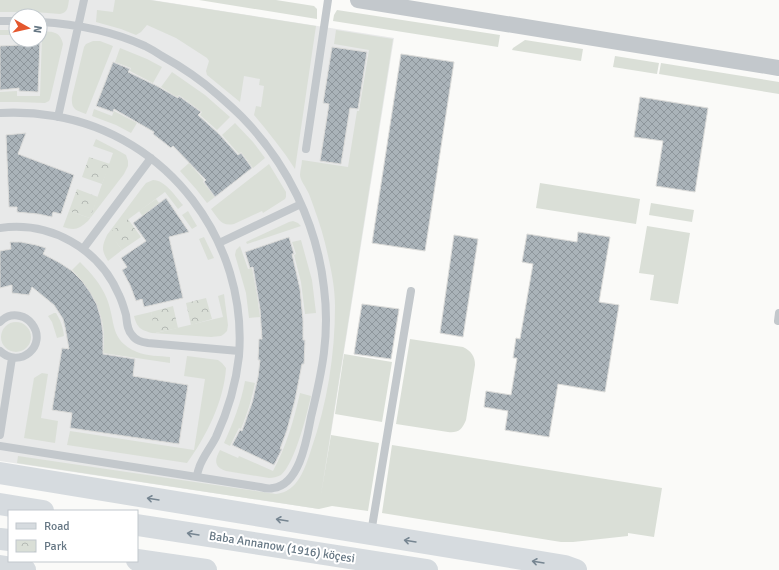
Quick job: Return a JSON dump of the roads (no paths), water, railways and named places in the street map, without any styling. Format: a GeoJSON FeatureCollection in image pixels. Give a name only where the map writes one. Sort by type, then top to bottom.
{"type":"FeatureCollection","features":[{"type":"Feature","properties":{"kind":"main road"},"geometry":{"type":"LineString","coordinates":[[0,473],[565,566],[576,570]]}},
{"type":"Feature","properties":{"kind":"main road"},"geometry":{"type":"LineString","coordinates":[[0,504],[37,510]]}},
{"type":"Feature","properties":{"kind":"main road","name":"Baba Annanow (1916) köçesi"},"geometry":{"type":"LineString","coordinates":[[138,525],[427,570]]}},
{"type":"Feature","properties":{"kind":"main road"},"geometry":{"type":"LineString","coordinates":[[138,560],[206,570]]}},
{"type":"Feature","properties":{"kind":"main road"},"geometry":{"type":"LineString","coordinates":[[0,566],[25,570]]}},
{"type":"Feature","properties":{"kind":"street"},"geometry":{"type":"LineString","coordinates":[[358,0],[779,68]]}},
{"type":"Feature","properties":{"kind":"lane"},"geometry":{"type":"LineString","coordinates":[[58,117],[84,0]]}},
{"type":"Feature","properties":{"kind":"lane"},"geometry":{"type":"LineString","coordinates":[[306,149],[328,0]]}},
{"type":"Feature","properties":{"kind":"lane"},"geometry":{"type":"LineString","coordinates":[[0,446],[273,488],[286,483],[292,477],[298,465],[320,383],[324,352],[326,320],[324,288],[319,256],[310,226],[301,204],[282,168],[264,142],[243,118],[206,84],[146,47],[109,33],[90,28],[48,23]]}},
{"type":"Feature","properties":{"kind":"lane"},"geometry":{"type":"LineString","coordinates":[[0,113],[29,113],[58,117],[83,123],[112,134],[134,146],[172,176],[189,195],[203,215],[219,243],[229,270],[235,294],[239,325],[239,351],[235,380],[225,416],[215,439],[200,464],[197,477]]}},
{"type":"Feature","properties":{"kind":"lane"},"geometry":{"type":"LineString","coordinates":[[83,249],[151,158]]}},
{"type":"Feature","properties":{"kind":"lane"},"geometry":{"type":"LineString","coordinates":[[219,243],[301,204]]}},
{"type":"Feature","properties":{"kind":"lane"},"geometry":{"type":"LineString","coordinates":[[0,228],[23,227],[42,230],[65,238],[83,249],[99,263],[114,284],[122,300],[129,330],[132,336],[137,340],[148,343],[239,351]]}},
{"type":"Feature","properties":{"kind":"lane"},"geometry":{"type":"LineString","coordinates":[[371,534],[411,291]]}},
{"type":"Feature","properties":{"kind":"lane"},"geometry":{"type":"LineString","coordinates":[[0,322],[13,315],[25,317],[34,325],[37,337],[36,343],[29,353],[18,358],[6,356],[0,351]]}},
{"type":"Feature","properties":{"kind":"lane"},"geometry":{"type":"LineString","coordinates":[[0,435],[12,358]]}}]}
